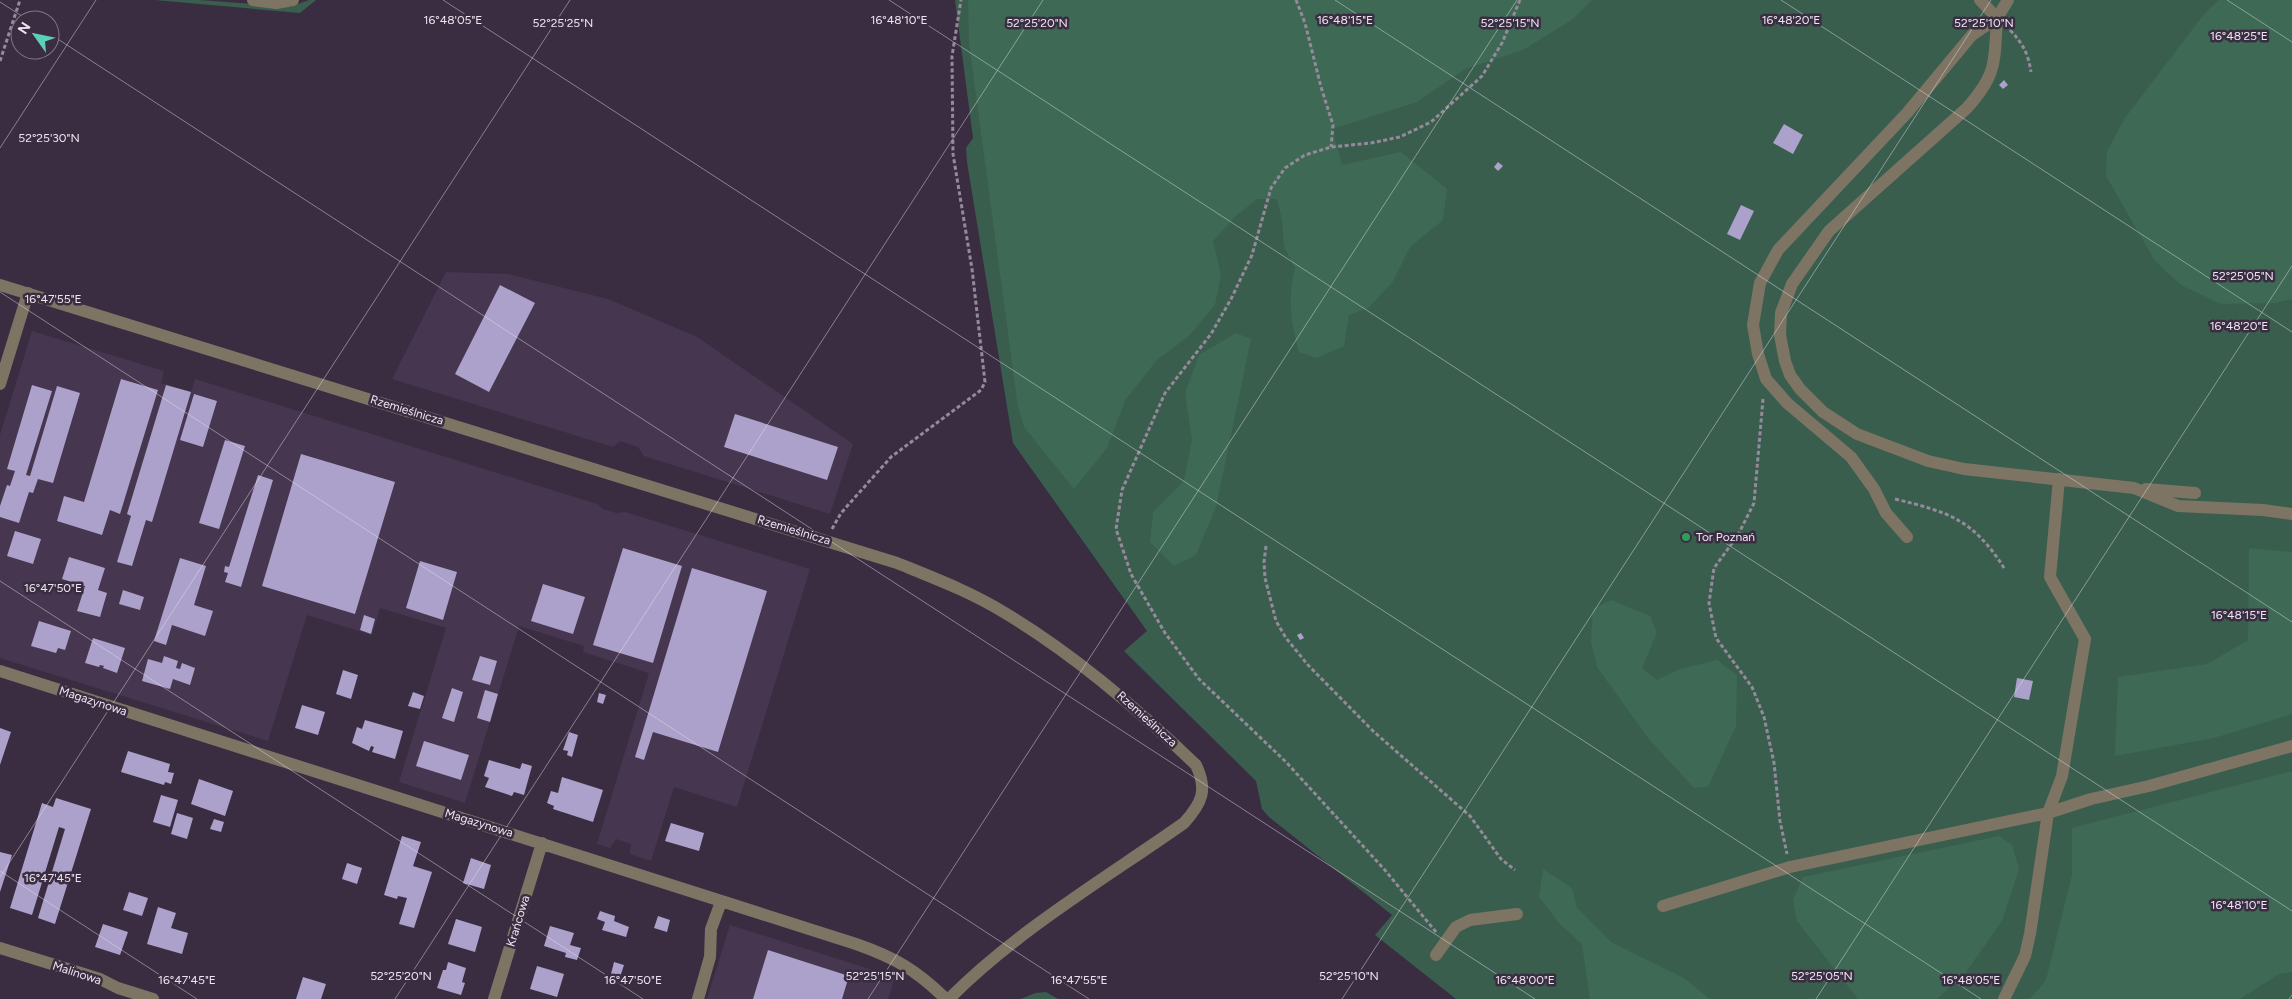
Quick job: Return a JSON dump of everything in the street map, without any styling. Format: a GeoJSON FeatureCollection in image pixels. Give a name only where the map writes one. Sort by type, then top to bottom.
{"type":"FeatureCollection","features":[{"type":"Feature","properties":{"kind":"street"},"geometry":{"type":"LineString","coordinates":[[253,0],[276,3],[293,0]]}},
{"type":"Feature","properties":{"kind":"street"},"geometry":{"type":"LineString","coordinates":[[1980,0],[1997,18],[1994,68],[1984,89],[1968,108],[1829,231],[1810,256],[1783,302],[1780,323],[1781,347],[1790,375],[1808,400],[1857,434],[1928,461],[1964,468],[2060,480],[2195,493]]}},
{"type":"Feature","properties":{"kind":"street"},"geometry":{"type":"LineString","coordinates":[[1907,537],[1886,512],[1874,489],[1850,457],[1787,403],[1766,378],[1758,354],[1753,325],[1760,282],[1778,250],[1907,113],[1972,36],[1997,18],[2008,0]]}},
{"type":"Feature","properties":{"kind":"street","name":"Rzemieślnicza"},"geometry":{"type":"LineString","coordinates":[[0,285],[828,540],[897,563],[954,587],[1004,612],[1064,651],[1114,690],[1196,765],[1202,778],[1203,791],[1196,809],[1184,823],[1033,928],[987,963],[948,999]]}},
{"type":"Feature","properties":{"kind":"street"},"geometry":{"type":"LineString","coordinates":[[0,384],[28,294]]}},
{"type":"Feature","properties":{"kind":"street"},"geometry":{"type":"LineString","coordinates":[[2004,999],[2025,956],[2048,813],[2062,776],[2085,639],[2050,577],[2060,480]]}},
{"type":"Feature","properties":{"kind":"street"},"geometry":{"type":"LineString","coordinates":[[2134,488],[2178,506],[2263,510],[2292,514]]}},
{"type":"Feature","properties":{"kind":"street","name":"Magazynowa"},"geometry":{"type":"LineString","coordinates":[[0,671],[880,952],[902,962],[948,999]]}},
{"type":"Feature","properties":{"kind":"street"},"geometry":{"type":"LineString","coordinates":[[1662,906],[1790,867],[2048,813],[2091,799],[2149,786],[2292,746]]}},
{"type":"Feature","properties":{"kind":"street","name":"Krańcowa"},"geometry":{"type":"LineString","coordinates":[[494,999],[542,843]]}},
{"type":"Feature","properties":{"kind":"street"},"geometry":{"type":"LineString","coordinates":[[698,999],[710,957],[712,929],[721,902]]}},
{"type":"Feature","properties":{"kind":"street"},"geometry":{"type":"LineString","coordinates":[[1436,955],[1456,927],[1470,920],[1517,914]]}},
{"type":"Feature","properties":{"kind":"street","name":"Malinowa"},"geometry":{"type":"LineString","coordinates":[[0,948],[153,999]]}},
{"type":"Feature","properties":{"kind":"path"},"geometry":{"type":"LineString","coordinates":[[0,62],[20,0]]}},
{"type":"Feature","properties":{"kind":"path"},"geometry":{"type":"LineString","coordinates":[[828,540],[841,513],[891,456],[981,390],[985,382],[972,269],[953,154],[952,56],[961,0]]}},
{"type":"Feature","properties":{"kind":"path"},"geometry":{"type":"LineString","coordinates":[[1296,0],[1305,23],[1333,125],[1331,147]]}},
{"type":"Feature","properties":{"kind":"path"},"geometry":{"type":"LineString","coordinates":[[1444,942],[1384,869],[1286,762],[1199,679],[1165,633],[1131,574],[1116,529],[1122,490],[1165,393],[1211,334],[1231,299],[1252,254],[1271,188],[1285,168],[1304,155],[1331,147],[1372,143],[1400,137],[1431,122],[1482,76],[1502,43],[1520,0]]}},
{"type":"Feature","properties":{"kind":"path"},"geometry":{"type":"LineString","coordinates":[[1997,18],[2024,45],[2029,56],[2031,72]]}},
{"type":"Feature","properties":{"kind":"path"},"geometry":{"type":"LineString","coordinates":[[1766,378],[1754,503],[1738,535],[1714,568],[1709,603],[1716,638],[1752,687],[1764,716],[1774,763],[1780,821],[1790,867]]}},
{"type":"Feature","properties":{"kind":"path"},"geometry":{"type":"LineString","coordinates":[[1874,489],[1895,499],[1940,510],[1961,520],[1982,537],[2004,568]]}},
{"type":"Feature","properties":{"kind":"path"},"geometry":{"type":"LineString","coordinates":[[1266,546],[1265,578],[1276,621],[1286,638],[1308,665],[1373,731],[1470,816],[1501,859],[1515,870]]}},
{"type":"Feature","properties":{"kind":"shaded area"},"geometry":{"type":"Polygon","coordinates":[[[446,272],[508,274],[608,299],[697,337],[853,444],[830,514],[644,456],[638,447],[620,441],[613,447],[392,379],[446,272]]]}},
{"type":"Feature","properties":{"kind":"shaded area"},"geometry":{"type":"Polygon","coordinates":[[[32,331],[164,371],[161,383],[191,392],[195,379],[597,504],[603,509],[616,513],[625,512],[810,569],[737,807],[674,787],[651,861],[630,854],[631,844],[616,839],[610,848],[597,844],[649,673],[583,652],[584,646],[519,626],[465,803],[399,782],[446,628],[380,608],[372,635],[307,615],[268,741],[0,658],[0,435],[32,331]]]}},
{"type":"Feature","properties":{"kind":"shaded area"},"geometry":{"type":"Polygon","coordinates":[[[730,925],[895,977],[888,999],[707,999],[730,925]]]}},
{"type":"Feature","properties":{"kind":"green space"},"geometry":{"type":"Polygon","coordinates":[[[155,0],[200,0],[290,7],[309,0],[316,0],[300,13],[155,0]]]}},
{"type":"Feature","properties":{"kind":"green space","name":"Tor Poznań"},"geometry":{"type":"Polygon","coordinates":[[[955,0],[2292,0],[2292,999],[1456,999],[1375,935],[1392,915],[1269,817],[1262,809],[1256,781],[1124,651],[1147,631],[1013,443],[967,162],[966,148],[973,138],[955,0]]]}},
{"type":"Feature","properties":{"kind":"green space"},"geometry":{"type":"Polygon","coordinates":[[[968,0],[1592,0],[1573,19],[1523,50],[1465,69],[1417,102],[1332,129],[1342,165],[1401,152],[1447,189],[1443,220],[1410,247],[1392,283],[1368,308],[1349,315],[1344,346],[1317,358],[1299,352],[1291,310],[1291,289],[1295,268],[1284,246],[1282,220],[1277,199],[1257,199],[1236,216],[1213,241],[1221,275],[1215,305],[1189,336],[1157,360],[1126,399],[1107,448],[1074,489],[1024,427],[1018,407],[969,44],[968,0]]]}},
{"type":"Feature","properties":{"kind":"green space"},"geometry":{"type":"Polygon","coordinates":[[[2219,0],[2292,0],[2292,299],[2275,303],[2221,304],[2181,285],[2155,261],[2106,176],[2107,151],[2125,118],[2204,14],[2219,0]]]}},
{"type":"Feature","properties":{"kind":"green space"},"geometry":{"type":"Polygon","coordinates":[[[1236,333],[1251,339],[1216,507],[1196,555],[1174,566],[1150,542],[1153,512],[1184,481],[1192,440],[1185,393],[1199,355],[1236,333]]]}},
{"type":"Feature","properties":{"kind":"green space"},"geometry":{"type":"Polygon","coordinates":[[[2249,548],[2292,552],[2292,714],[2214,738],[2115,756],[2118,677],[2207,664],[2248,640],[2249,548]]]}},
{"type":"Feature","properties":{"kind":"green space"},"geometry":{"type":"Polygon","coordinates":[[[1611,600],[1650,616],[1657,633],[1642,668],[1657,680],[1680,669],[1717,660],[1737,675],[1736,726],[1708,787],[1694,788],[1648,738],[1597,667],[1591,642],[1593,609],[1611,600]]]}},
{"type":"Feature","properties":{"kind":"green space"},"geometry":{"type":"Polygon","coordinates":[[[2292,771],[2292,972],[2279,974],[2240,999],[2030,999],[2046,980],[2072,875],[2072,828],[2292,771]]]}},
{"type":"Feature","properties":{"kind":"green space"},"geometry":{"type":"Polygon","coordinates":[[[1999,836],[2012,845],[2019,869],[2002,921],[1966,972],[1937,999],[1858,999],[1797,921],[1793,900],[1803,877],[1999,836]]]}},
{"type":"Feature","properties":{"kind":"green space"},"geometry":{"type":"Polygon","coordinates":[[[1543,869],[1572,888],[1577,908],[1611,942],[1684,978],[1710,999],[1590,999],[1582,944],[1560,924],[1539,897],[1543,869]]]}},
{"type":"Feature","properties":{"kind":"green space"},"geometry":{"type":"Polygon","coordinates":[[[1046,992],[1058,999],[1021,999],[1035,993],[1046,992]]]}},
{"type":"Feature","properties":{"kind":"building"},"geometry":{"type":"Polygon","coordinates":[[[2004,80],[2008,85],[2003,89],[1999,85],[2004,80]]]}},
{"type":"Feature","properties":{"kind":"building"},"geometry":{"type":"Polygon","coordinates":[[[1784,124],[1803,135],[1793,154],[1773,143],[1784,124]]]}},
{"type":"Feature","properties":{"kind":"building"},"geometry":{"type":"Polygon","coordinates":[[[1498,162],[1503,166],[1498,171],[1494,167],[1498,162]]]}},
{"type":"Feature","properties":{"kind":"building"},"geometry":{"type":"Polygon","coordinates":[[[1741,205],[1754,211],[1740,240],[1727,234],[1741,205]]]}},
{"type":"Feature","properties":{"kind":"building"},"geometry":{"type":"Polygon","coordinates":[[[500,285],[535,303],[489,392],[455,374],[500,285]]]}},
{"type":"Feature","properties":{"kind":"building"},"geometry":{"type":"Polygon","coordinates":[[[121,379],[158,390],[120,514],[110,510],[102,535],[57,521],[64,496],[84,502],[121,379]]]}},
{"type":"Feature","properties":{"kind":"building"},"geometry":{"type":"Polygon","coordinates":[[[32,385],[52,391],[26,475],[30,476],[57,386],[80,393],[53,483],[38,479],[33,493],[29,492],[19,523],[0,517],[0,506],[7,485],[10,486],[15,471],[7,469],[32,385]]]}},
{"type":"Feature","properties":{"kind":"building"},"geometry":{"type":"Polygon","coordinates":[[[166,385],[191,392],[152,522],[146,520],[132,566],[117,562],[131,516],[127,514],[166,385]]]}},
{"type":"Feature","properties":{"kind":"building"},"geometry":{"type":"Polygon","coordinates":[[[194,394],[217,401],[203,447],[180,440],[194,394]]]}},
{"type":"Feature","properties":{"kind":"building"},"geometry":{"type":"Polygon","coordinates":[[[735,414],[838,447],[827,480],[724,447],[735,414]]]}},
{"type":"Feature","properties":{"kind":"building"},"geometry":{"type":"Polygon","coordinates":[[[225,440],[245,446],[219,529],[199,523],[225,440]]]}},
{"type":"Feature","properties":{"kind":"building"},"geometry":{"type":"Polygon","coordinates":[[[301,454],[395,482],[355,614],[262,586],[301,454]]]}},
{"type":"Feature","properties":{"kind":"building"},"geometry":{"type":"Polygon","coordinates":[[[258,475],[273,480],[241,587],[225,582],[228,573],[224,572],[225,566],[229,567],[258,475]]]}},
{"type":"Feature","properties":{"kind":"building"},"geometry":{"type":"Polygon","coordinates":[[[15,531],[41,539],[33,564],[7,556],[15,531]]]}},
{"type":"Feature","properties":{"kind":"building"},"geometry":{"type":"Polygon","coordinates":[[[623,548],[682,566],[653,663],[593,645],[623,548]]]}},
{"type":"Feature","properties":{"kind":"building"},"geometry":{"type":"Polygon","coordinates":[[[69,557],[105,568],[98,590],[107,593],[100,617],[77,611],[85,586],[62,579],[69,557]]]}},
{"type":"Feature","properties":{"kind":"building"},"geometry":{"type":"Polygon","coordinates":[[[180,558],[206,566],[194,605],[213,611],[205,636],[172,625],[166,645],[154,641],[180,558]]]}},
{"type":"Feature","properties":{"kind":"building"},"geometry":{"type":"Polygon","coordinates":[[[420,561],[457,572],[443,620],[406,608],[420,561]]]}},
{"type":"Feature","properties":{"kind":"building"},"geometry":{"type":"Polygon","coordinates":[[[692,568],[767,591],[718,752],[653,732],[644,760],[635,757],[692,568]]]}},
{"type":"Feature","properties":{"kind":"building"},"geometry":{"type":"Polygon","coordinates":[[[543,584],[585,597],[573,634],[531,621],[543,584]]]}},
{"type":"Feature","properties":{"kind":"building"},"geometry":{"type":"Polygon","coordinates":[[[123,590],[144,597],[140,610],[119,604],[123,590]]]}},
{"type":"Feature","properties":{"kind":"building"},"geometry":{"type":"Polygon","coordinates":[[[364,615],[375,619],[371,634],[360,630],[364,615]]]}},
{"type":"Feature","properties":{"kind":"building"},"geometry":{"type":"Polygon","coordinates":[[[39,621],[71,631],[65,650],[58,648],[56,653],[31,646],[39,621]]]}},
{"type":"Feature","properties":{"kind":"building"},"geometry":{"type":"Polygon","coordinates":[[[1301,633],[1304,638],[1300,640],[1297,635],[1301,633]]]}},
{"type":"Feature","properties":{"kind":"building"},"geometry":{"type":"Polygon","coordinates":[[[93,638],[125,648],[117,673],[103,668],[104,666],[100,665],[99,667],[85,663],[93,638]]]}},
{"type":"Feature","properties":{"kind":"building"},"geometry":{"type":"Polygon","coordinates":[[[164,656],[178,661],[176,668],[180,669],[182,663],[195,668],[190,685],[173,679],[170,689],[142,681],[148,659],[162,663],[164,656]]]}},
{"type":"Feature","properties":{"kind":"building"},"geometry":{"type":"Polygon","coordinates":[[[480,656],[497,661],[490,685],[472,680],[480,656]]]}},
{"type":"Feature","properties":{"kind":"building"},"geometry":{"type":"Polygon","coordinates":[[[343,670],[358,675],[351,699],[336,694],[343,670]]]}},
{"type":"Feature","properties":{"kind":"building"},"geometry":{"type":"Polygon","coordinates":[[[2017,678],[2033,681],[2029,700],[2014,697],[2017,678]]]}},
{"type":"Feature","properties":{"kind":"building"},"geometry":{"type":"Polygon","coordinates":[[[452,688],[463,692],[454,722],[442,718],[452,688]]]}},
{"type":"Feature","properties":{"kind":"building"},"geometry":{"type":"Polygon","coordinates":[[[485,690],[498,694],[490,722],[477,718],[485,690]]]}},
{"type":"Feature","properties":{"kind":"building"},"geometry":{"type":"Polygon","coordinates":[[[413,692],[424,696],[420,709],[408,706],[413,692]]]}},
{"type":"Feature","properties":{"kind":"building"},"geometry":{"type":"Polygon","coordinates":[[[599,693],[606,695],[603,704],[597,702],[599,693]]]}},
{"type":"Feature","properties":{"kind":"building"},"geometry":{"type":"Polygon","coordinates":[[[302,705],[325,712],[318,735],[295,728],[302,705]]]}},
{"type":"Feature","properties":{"kind":"building"},"geometry":{"type":"Polygon","coordinates":[[[365,720],[403,731],[395,759],[372,752],[374,747],[371,746],[369,751],[352,743],[357,727],[362,729],[365,720]]]}},
{"type":"Feature","properties":{"kind":"building"},"geometry":{"type":"Polygon","coordinates":[[[0,728],[11,732],[0,765],[0,728]]]}},
{"type":"Feature","properties":{"kind":"building"},"geometry":{"type":"Polygon","coordinates":[[[569,732],[578,735],[572,757],[567,755],[568,751],[563,750],[569,732]]]}},
{"type":"Feature","properties":{"kind":"building"},"geometry":{"type":"Polygon","coordinates":[[[424,741],[469,755],[461,780],[416,766],[424,741]]]}},
{"type":"Feature","properties":{"kind":"building"},"geometry":{"type":"Polygon","coordinates":[[[128,751],[170,764],[168,772],[174,773],[171,784],[165,782],[164,785],[121,772],[128,751]]]}},
{"type":"Feature","properties":{"kind":"building"},"geometry":{"type":"Polygon","coordinates":[[[489,760],[520,769],[522,763],[532,766],[524,795],[514,792],[512,796],[485,787],[489,778],[484,776],[489,760]]]}},
{"type":"Feature","properties":{"kind":"building"},"geometry":{"type":"Polygon","coordinates":[[[562,777],[603,790],[593,822],[553,809],[554,806],[547,803],[551,791],[558,793],[562,777]]]}},
{"type":"Feature","properties":{"kind":"building"},"geometry":{"type":"Polygon","coordinates":[[[199,779],[233,791],[225,816],[191,804],[199,779]]]}},
{"type":"Feature","properties":{"kind":"building"},"geometry":{"type":"Polygon","coordinates":[[[161,795],[178,800],[170,827],[153,822],[161,795]]]}},
{"type":"Feature","properties":{"kind":"building"},"geometry":{"type":"Polygon","coordinates":[[[56,798],[91,809],[55,924],[38,918],[65,829],[59,827],[32,915],[10,908],[42,803],[53,807],[56,798]]]}},
{"type":"Feature","properties":{"kind":"building"},"geometry":{"type":"Polygon","coordinates":[[[177,813],[193,818],[187,839],[171,834],[177,813]]]}},
{"type":"Feature","properties":{"kind":"building"},"geometry":{"type":"Polygon","coordinates":[[[214,819],[224,822],[221,832],[210,829],[214,819]]]}},
{"type":"Feature","properties":{"kind":"building"},"geometry":{"type":"Polygon","coordinates":[[[671,823],[704,833],[699,851],[665,841],[671,823]]]}},
{"type":"Feature","properties":{"kind":"building"},"geometry":{"type":"Polygon","coordinates":[[[402,836],[421,842],[413,866],[432,872],[414,928],[399,924],[407,898],[398,896],[397,899],[384,895],[402,836]]]}},
{"type":"Feature","properties":{"kind":"building"},"geometry":{"type":"Polygon","coordinates":[[[0,852],[12,855],[0,892],[0,852]]]}},
{"type":"Feature","properties":{"kind":"building"},"geometry":{"type":"Polygon","coordinates":[[[471,858],[491,865],[484,889],[463,883],[471,858]]]}},
{"type":"Feature","properties":{"kind":"building"},"geometry":{"type":"Polygon","coordinates":[[[347,863],[362,868],[357,884],[342,879],[347,863]]]}},
{"type":"Feature","properties":{"kind":"building"},"geometry":{"type":"Polygon","coordinates":[[[129,892],[148,898],[142,916],[123,910],[129,892]]]}},
{"type":"Feature","properties":{"kind":"building"},"geometry":{"type":"Polygon","coordinates":[[[158,907],[176,913],[171,928],[188,933],[182,954],[147,944],[158,907]]]}},
{"type":"Feature","properties":{"kind":"building"},"geometry":{"type":"Polygon","coordinates":[[[600,911],[615,916],[614,921],[629,927],[626,937],[602,930],[605,922],[597,919],[600,911]]]}},
{"type":"Feature","properties":{"kind":"building"},"geometry":{"type":"Polygon","coordinates":[[[658,916],[670,920],[667,932],[654,928],[658,916]]]}},
{"type":"Feature","properties":{"kind":"building"},"geometry":{"type":"Polygon","coordinates":[[[456,919],[482,927],[475,952],[448,944],[456,919]]]}},
{"type":"Feature","properties":{"kind":"building"},"geometry":{"type":"Polygon","coordinates":[[[103,924],[128,932],[120,955],[95,947],[103,924]]]}},
{"type":"Feature","properties":{"kind":"building"},"geometry":{"type":"Polygon","coordinates":[[[550,926],[574,933],[570,945],[581,948],[577,960],[565,957],[566,953],[544,946],[550,926]]]}},
{"type":"Feature","properties":{"kind":"building"},"geometry":{"type":"Polygon","coordinates":[[[768,950],[849,976],[842,999],[753,999],[768,950]]]}},
{"type":"Feature","properties":{"kind":"building"},"geometry":{"type":"Polygon","coordinates":[[[448,962],[466,968],[462,982],[465,983],[461,995],[437,988],[448,962]]]}},
{"type":"Feature","properties":{"kind":"building"},"geometry":{"type":"Polygon","coordinates":[[[614,962],[624,965],[620,977],[611,974],[614,962]]]}},
{"type":"Feature","properties":{"kind":"building"},"geometry":{"type":"Polygon","coordinates":[[[537,966],[564,974],[557,997],[530,989],[537,966]]]}},
{"type":"Feature","properties":{"kind":"building"},"geometry":{"type":"Polygon","coordinates":[[[303,977],[326,984],[321,999],[296,999],[303,977]]]}},
{"type":"Feature","properties":{"kind":"place","name":"Tor Poznań"},"geometry":{"type":"Point","coordinates":[1686,537]}}]}
